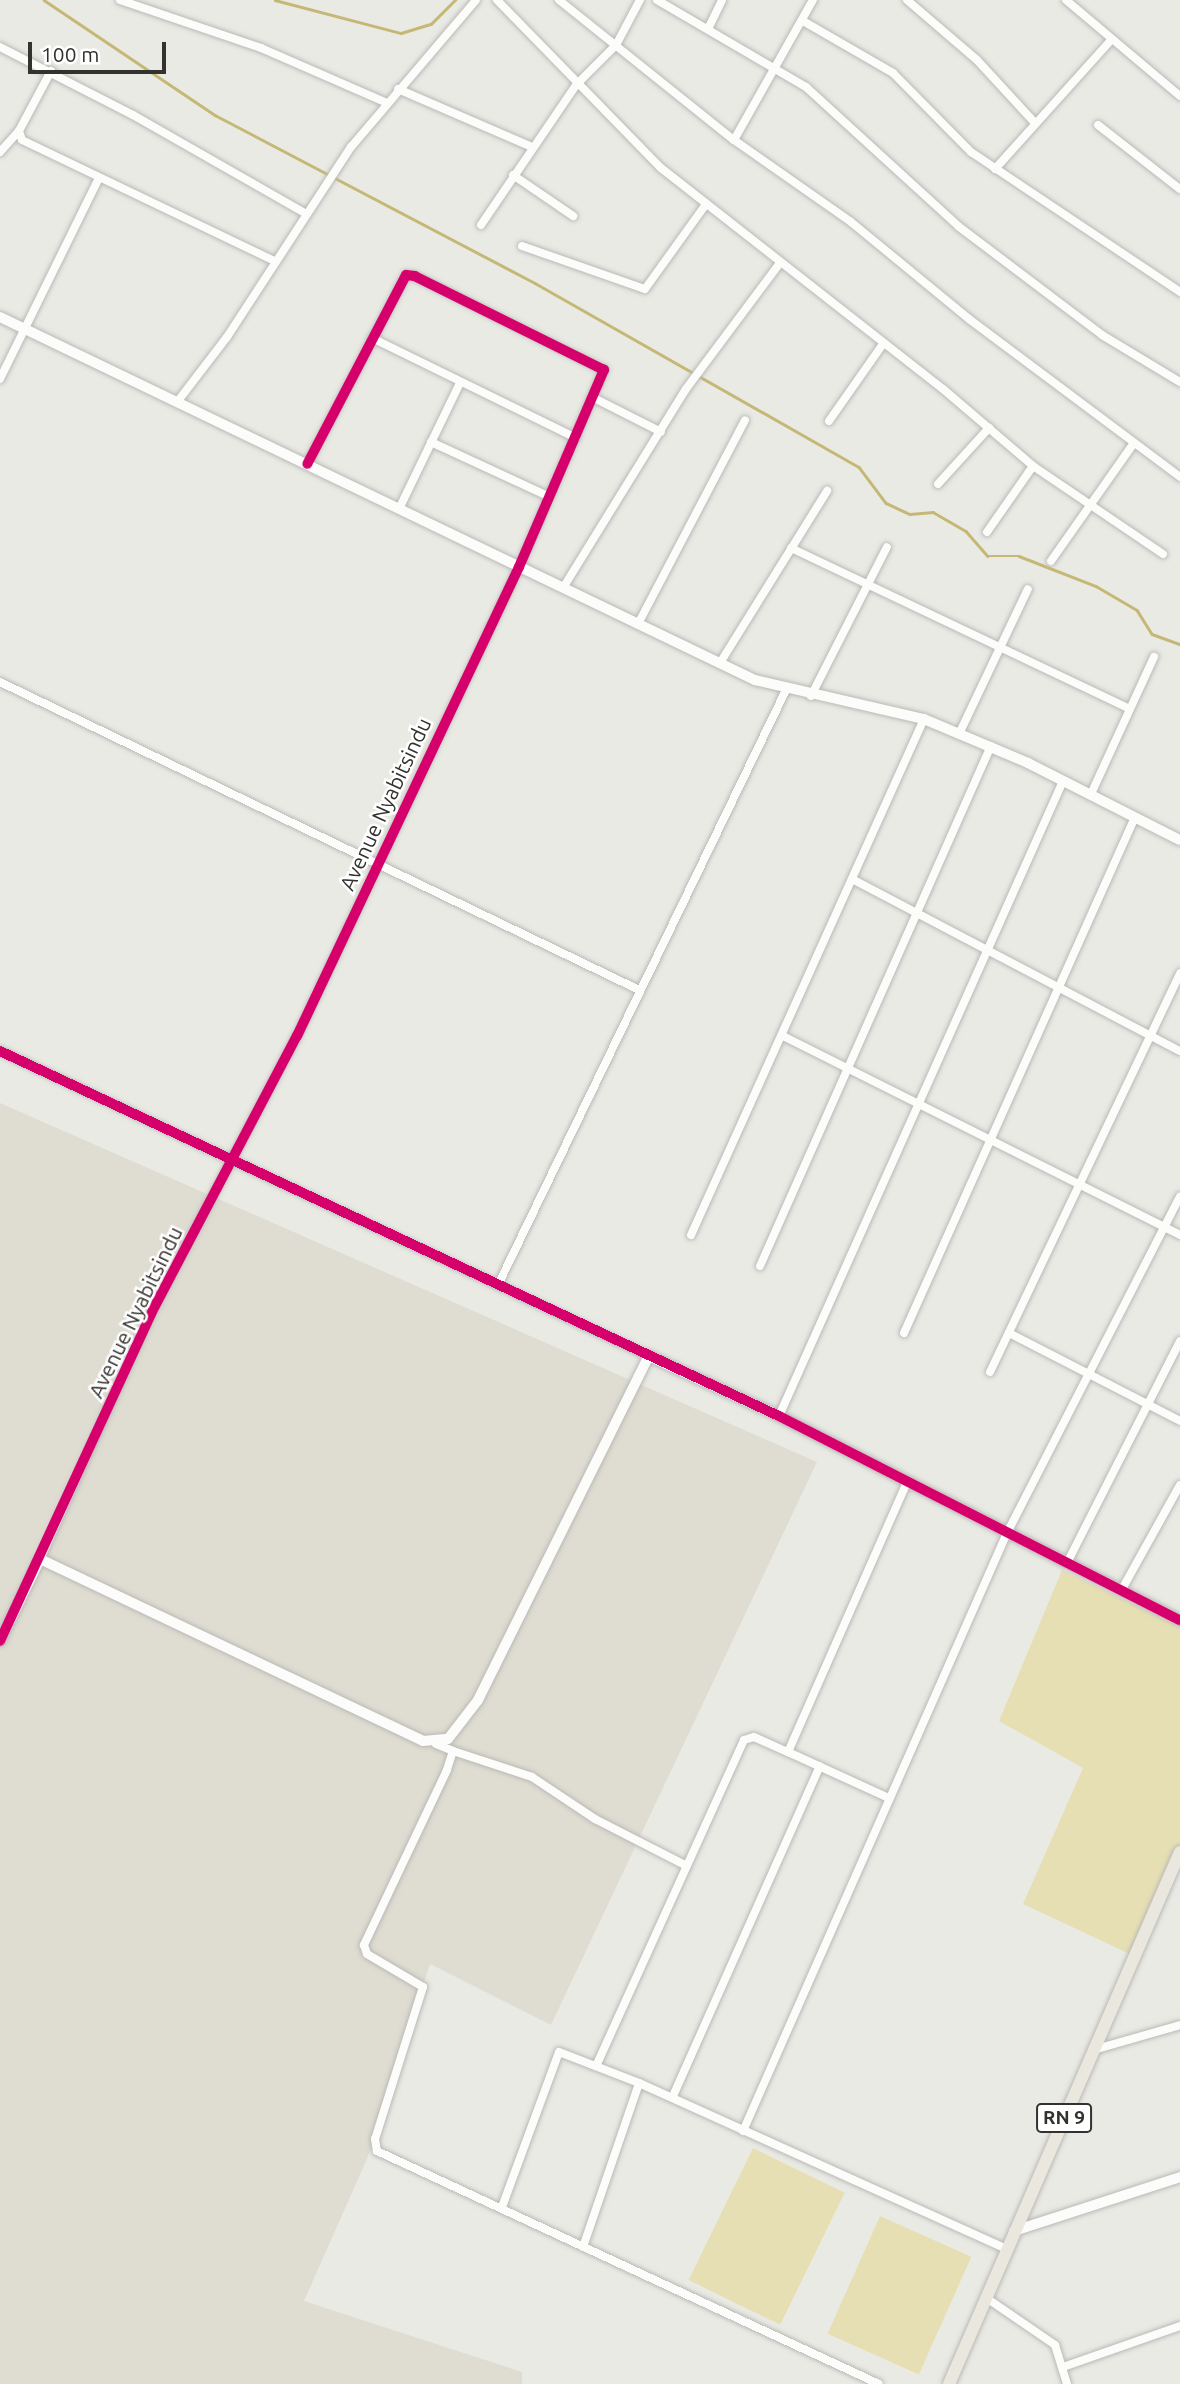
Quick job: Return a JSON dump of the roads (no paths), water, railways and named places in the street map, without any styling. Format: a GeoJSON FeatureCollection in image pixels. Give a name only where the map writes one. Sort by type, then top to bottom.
{"type":"FeatureCollection","features":[{"type":"Feature","properties":{"kind":"main road","name":"RN 9"},"geometry":{"type":"LineString","coordinates":[[949,2384],[1005,2248],[1180,1852]]}},
{"type":"Feature","properties":{"kind":"street"},"geometry":{"type":"LineString","coordinates":[[120,0],[261,48],[387,103]]}},
{"type":"Feature","properties":{"kind":"street"},"geometry":{"type":"LineString","coordinates":[[178,401],[227,337],[335,170],[398,89],[476,0]]}},
{"type":"Feature","properties":{"kind":"street"},"geometry":{"type":"LineString","coordinates":[[497,0],[661,168],[989,428],[1033,466],[1163,554]]}},
{"type":"Feature","properties":{"kind":"street"},"geometry":{"type":"LineString","coordinates":[[559,0],[734,140],[851,222],[969,319],[1180,477]]}},
{"type":"Feature","properties":{"kind":"street"},"geometry":{"type":"LineString","coordinates":[[481,225],[577,84],[616,46],[640,0]]}},
{"type":"Feature","properties":{"kind":"street"},"geometry":{"type":"LineString","coordinates":[[657,0],[806,87],[936,207],[1035,286],[1102,335],[1180,382]]}},
{"type":"Feature","properties":{"kind":"street"},"geometry":{"type":"LineString","coordinates":[[708,29],[722,0]]}},
{"type":"Feature","properties":{"kind":"street"},"geometry":{"type":"LineString","coordinates":[[734,140],[813,0]]}},
{"type":"Feature","properties":{"kind":"street"},"geometry":{"type":"LineString","coordinates":[[907,0],[977,60],[1034,122]]}},
{"type":"Feature","properties":{"kind":"street"},"geometry":{"type":"LineString","coordinates":[[1066,0],[1180,96]]}},
{"type":"Feature","properties":{"kind":"street"},"geometry":{"type":"LineString","coordinates":[[803,20],[892,73],[950,134],[995,169],[1180,292]]}},
{"type":"Feature","properties":{"kind":"street"},"geometry":{"type":"LineString","coordinates":[[995,169],[1034,122],[1111,40]]}},
{"type":"Feature","properties":{"kind":"street"},"geometry":{"type":"LineString","coordinates":[[0,47],[51,71],[305,213]]}},
{"type":"Feature","properties":{"kind":"street"},"geometry":{"type":"LineString","coordinates":[[0,152],[19,131],[51,71]]}},
{"type":"Feature","properties":{"kind":"street"},"geometry":{"type":"LineString","coordinates":[[398,89],[532,148]]}},
{"type":"Feature","properties":{"kind":"street"},"geometry":{"type":"LineString","coordinates":[[1098,125],[1180,189]]}},
{"type":"Feature","properties":{"kind":"street"},"geometry":{"type":"LineString","coordinates":[[19,131],[22,140],[274,261]]}},
{"type":"Feature","properties":{"kind":"street"},"geometry":{"type":"LineString","coordinates":[[513,175],[573,216]]}},
{"type":"Feature","properties":{"kind":"street"},"geometry":{"type":"LineString","coordinates":[[0,379],[23,327],[99,177]]}},
{"type":"Feature","properties":{"kind":"street"},"geometry":{"type":"LineString","coordinates":[[522,246],[645,289],[706,204]]}},
{"type":"Feature","properties":{"kind":"street"},"geometry":{"type":"LineString","coordinates":[[563,588],[686,389],[780,263]]}},
{"type":"Feature","properties":{"kind":"street","name":"Avenue Nyabitsindu"},"geometry":{"type":"LineString","coordinates":[[0,1641],[155,1306],[233,1162],[377,866],[519,567],[548,496],[604,375],[600,365],[415,276],[403,278],[306,464]]}},
{"type":"Feature","properties":{"kind":"street"},"geometry":{"type":"LineString","coordinates":[[0,317],[720,663],[786,690],[925,719],[1063,780],[1180,840]]}},
{"type":"Feature","properties":{"kind":"street"},"geometry":{"type":"LineString","coordinates":[[372,338],[576,438]]}},
{"type":"Feature","properties":{"kind":"street"},"geometry":{"type":"LineString","coordinates":[[829,421],[883,344]]}},
{"type":"Feature","properties":{"kind":"street"},"geometry":{"type":"LineString","coordinates":[[399,509],[460,383]]}},
{"type":"Feature","properties":{"kind":"street"},"geometry":{"type":"LineString","coordinates":[[594,398],[661,432]]}},
{"type":"Feature","properties":{"kind":"street"},"geometry":{"type":"LineString","coordinates":[[638,624],[746,420]]}},
{"type":"Feature","properties":{"kind":"street"},"geometry":{"type":"LineString","coordinates":[[938,484],[989,428]]}},
{"type":"Feature","properties":{"kind":"street"},"geometry":{"type":"LineString","coordinates":[[431,442],[548,496]]}},
{"type":"Feature","properties":{"kind":"street"},"geometry":{"type":"LineString","coordinates":[[1051,561],[1134,443]]}},
{"type":"Feature","properties":{"kind":"street"},"geometry":{"type":"LineString","coordinates":[[987,532],[1033,466]]}},
{"type":"Feature","properties":{"kind":"street"},"geometry":{"type":"LineString","coordinates":[[720,663],[827,491]]}},
{"type":"Feature","properties":{"kind":"street"},"geometry":{"type":"LineString","coordinates":[[811,696],[887,547]]}},
{"type":"Feature","properties":{"kind":"street"},"geometry":{"type":"LineString","coordinates":[[791,548],[1128,708]]}},
{"type":"Feature","properties":{"kind":"street"},"geometry":{"type":"LineString","coordinates":[[960,733],[1028,589]]}},
{"type":"Feature","properties":{"kind":"street"},"geometry":{"type":"LineString","coordinates":[[1091,794],[1128,708],[1154,657]]}},
{"type":"Feature","properties":{"kind":"street"},"geometry":{"type":"LineString","coordinates":[[0,682],[639,990]]}},
{"type":"Feature","properties":{"kind":"street"},"geometry":{"type":"LineString","coordinates":[[498,1285],[786,690]]}},
{"type":"Feature","properties":{"kind":"street"},"geometry":{"type":"LineString","coordinates":[[691,1235],[925,719]]}},
{"type":"Feature","properties":{"kind":"street"},"geometry":{"type":"LineString","coordinates":[[760,1266],[851,1069],[991,746]]}},
{"type":"Feature","properties":{"kind":"street"},"geometry":{"type":"LineString","coordinates":[[779,1416],[1063,780]]}},
{"type":"Feature","properties":{"kind":"street"},"geometry":{"type":"LineString","coordinates":[[904,1333],[1135,817]]}},
{"type":"Feature","properties":{"kind":"street"},"geometry":{"type":"LineString","coordinates":[[852,879],[989,947],[1180,1051]]}},
{"type":"Feature","properties":{"kind":"street"},"geometry":{"type":"LineString","coordinates":[[990,1372],[1180,973]]}},
{"type":"Feature","properties":{"kind":"street"},"geometry":{"type":"LineString","coordinates":[[783,1036],[1180,1235]]}},
{"type":"Feature","properties":{"kind":"street"},"geometry":{"type":"LineString","coordinates":[[0,1051],[779,1416],[1180,1620]]}},
{"type":"Feature","properties":{"kind":"street"},"geometry":{"type":"LineString","coordinates":[[743,2131],[1007,1533],[1180,1197]]}},
{"type":"Feature","properties":{"kind":"street"},"geometry":{"type":"LineString","coordinates":[[1009,1333],[1180,1422]]}},
{"type":"Feature","properties":{"kind":"street"},"geometry":{"type":"LineString","coordinates":[[1067,1563],[1180,1341]]}},
{"type":"Feature","properties":{"kind":"street"},"geometry":{"type":"LineString","coordinates":[[436,1744],[457,1733],[478,1700],[649,1356]]}},
{"type":"Feature","properties":{"kind":"street"},"geometry":{"type":"LineString","coordinates":[[788,1752],[907,1482]]}},
{"type":"Feature","properties":{"kind":"street"},"geometry":{"type":"LineString","coordinates":[[1121,1591],[1180,1485]]}},
{"type":"Feature","properties":{"kind":"street"},"geometry":{"type":"LineString","coordinates":[[40,1559],[423,1741],[532,1777],[595,1819],[687,1866]]}},
{"type":"Feature","properties":{"kind":"street"},"geometry":{"type":"LineString","coordinates":[[597,2064],[744,1740],[754,1737],[889,1798]]}},
{"type":"Feature","properties":{"kind":"street"},"geometry":{"type":"LineString","coordinates":[[453,1751],[364,1945],[367,1954],[423,1987],[374,2144],[382,2155],[502,2207],[879,2384]]}},
{"type":"Feature","properties":{"kind":"street"},"geometry":{"type":"LineString","coordinates":[[673,2096],[820,1766]]}},
{"type":"Feature","properties":{"kind":"street"},"geometry":{"type":"LineString","coordinates":[[1093,2050],[1180,2025]]}},
{"type":"Feature","properties":{"kind":"street"},"geometry":{"type":"LineString","coordinates":[[502,2207],[556,2055],[564,2051],[673,2096],[743,2131],[1005,2248]]}},
{"type":"Feature","properties":{"kind":"street"},"geometry":{"type":"LineString","coordinates":[[583,2247],[639,2083]]}},
{"type":"Feature","properties":{"kind":"street"},"geometry":{"type":"LineString","coordinates":[[1013,2231],[1180,2177]]}},
{"type":"Feature","properties":{"kind":"street"},"geometry":{"type":"LineString","coordinates":[[985,2297],[1047,2336],[1055,2344],[1067,2384]]}},
{"type":"Feature","properties":{"kind":"street"},"geometry":{"type":"LineString","coordinates":[[1063,2367],[1180,2326]]}},
{"type":"Feature","properties":{"kind":"waterway"},"geometry":{"type":"LineString","coordinates":[[44,0],[215,115],[535,283],[859,467],[886,503],[910,514],[933,512],[966,531],[988,556],[1019,556],[1096,586],[1137,610],[1152,634],[1180,644]]}},
{"type":"Feature","properties":{"kind":"waterway"},"geometry":{"type":"LineString","coordinates":[[275,0],[401,33],[431,24],[455,0]]}}]}
